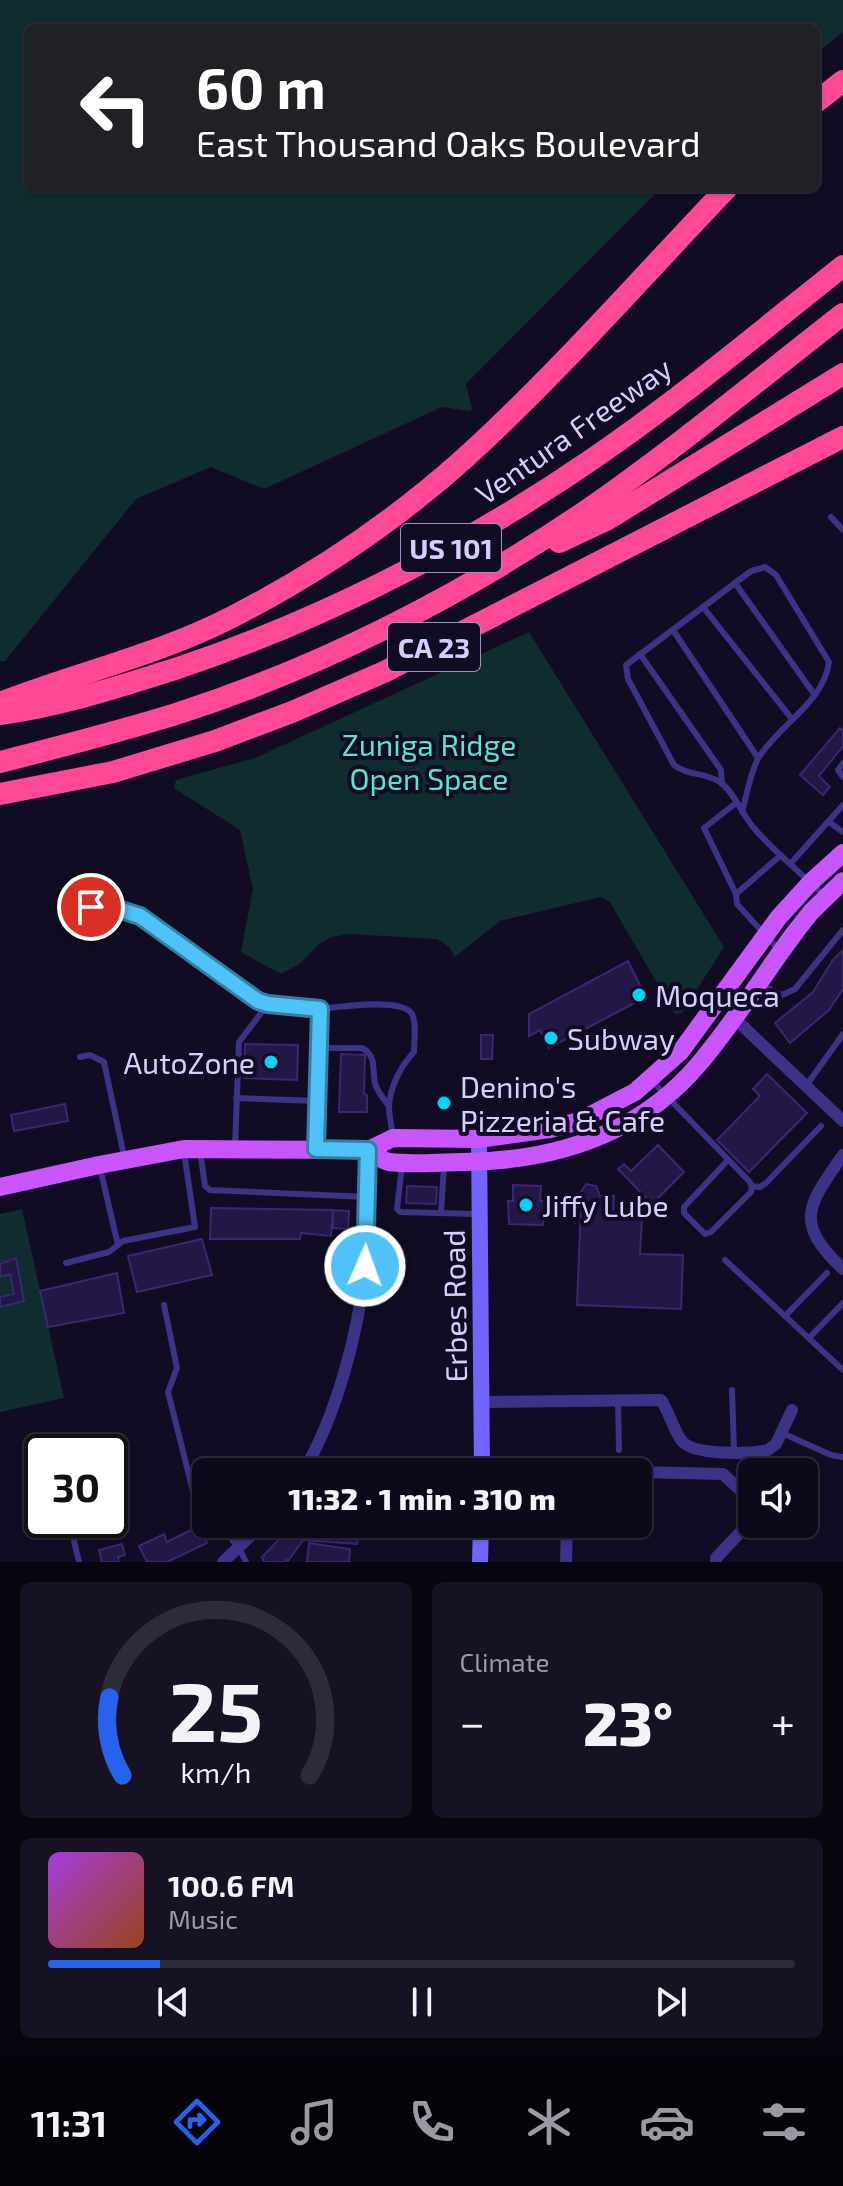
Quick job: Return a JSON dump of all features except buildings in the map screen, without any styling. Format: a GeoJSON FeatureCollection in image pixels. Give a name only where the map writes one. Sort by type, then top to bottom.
{"type":"FeatureCollection","features":[{"type":"Feature","properties":{"kind":"highway"},"geometry":{"type":"LineString","coordinates":[[820,99],[843,81]]}},
{"type":"Feature","properties":{"kind":"highway"},"geometry":{"type":"LineString","coordinates":[[0,703],[167,646],[229,619],[280,592],[375,530],[415,500],[496,429],[723,192]]}},
{"type":"Feature","properties":{"kind":"highway","name":"Ventura Freeway"},"geometry":{"type":"LineString","coordinates":[[0,714],[33,709],[118,687],[219,654],[326,611],[439,555],[529,502],[597,456],[843,266]]}},
{"type":"Feature","properties":{"kind":"highway","name":"US 101"},"geometry":{"type":"LineString","coordinates":[[0,762],[134,726],[246,689],[368,635],[491,570],[582,513],[669,450],[843,314]]}},
{"type":"Feature","properties":{"kind":"highway"},"geometry":{"type":"LineString","coordinates":[[491,570],[608,519],[843,374]]}},
{"type":"Feature","properties":{"kind":"highway","name":"CA 23"},"geometry":{"type":"LineString","coordinates":[[0,794],[113,772],[215,741],[292,712],[384,672],[843,437]]}},
{"type":"Feature","properties":{"kind":"main road"},"geometry":{"type":"LineString","coordinates":[[0,1187],[192,1149],[368,1150],[393,1138],[479,1139],[550,1129],[579,1121],[607,1109],[650,1080],[695,1035],[765,937],[811,882],[843,853]]}},
{"type":"Feature","properties":{"kind":"main road"},"geometry":{"type":"LineString","coordinates":[[368,1150],[387,1162],[481,1162],[539,1157],[602,1137],[637,1118],[665,1097],[697,1066],[781,951],[836,891]]}},
{"type":"Feature","properties":{"kind":"street"},"geometry":{"type":"LineString","coordinates":[[65,904],[118,909],[140,916],[244,993],[268,1004],[320,1009],[316,1149]]}},
{"type":"Feature","properties":{"kind":"street"},"geometry":{"type":"LineString","coordinates":[[734,1018],[843,1121]]}},
{"type":"Feature","properties":{"kind":"street","name":"Erbes Road"},"geometry":{"type":"LineString","coordinates":[[479,1139],[482,1458]]}},
{"type":"Feature","properties":{"kind":"street"},"geometry":{"type":"LineString","coordinates":[[310,1458],[328,1420],[361,1298],[368,1150]]}},
{"type":"Feature","properties":{"kind":"street"},"geometry":{"type":"LineString","coordinates":[[843,1155],[815,1198],[810,1217],[812,1233],[821,1248],[843,1269]]}},
{"type":"Feature","properties":{"kind":"street"},"geometry":{"type":"LineString","coordinates":[[483,1402],[661,1400],[681,1440],[688,1447],[700,1451],[768,1450],[776,1444],[792,1410]]}},
{"type":"Feature","properties":{"kind":"street"},"geometry":{"type":"LineString","coordinates":[[652,1472],[723,1474],[738,1488]]}},
{"type":"Feature","properties":{"kind":"street"},"geometry":{"type":"LineString","coordinates":[[716,1562],[716,1558],[738,1535]]}},
{"type":"Feature","properties":{"kind":"street"},"geometry":{"type":"LineString","coordinates":[[223,1562],[249,1538]]}},
{"type":"Feature","properties":{"kind":"street"},"geometry":{"type":"LineString","coordinates":[[480,1562],[481,1538]]}},
{"type":"Feature","properties":{"kind":"street"},"geometry":{"type":"LineString","coordinates":[[566,1562],[567,1538]]}},
{"type":"Feature","properties":{"kind":"lane"},"geometry":{"type":"LineString","coordinates":[[831,517],[843,530]]}},
{"type":"Feature","properties":{"kind":"lane"},"geometry":{"type":"LineString","coordinates":[[742,812],[758,758],[827,677],[829,662],[776,575],[765,567],[751,571],[626,665],[628,679],[674,765],[684,772],[706,776],[722,784],[742,812],[754,828],[781,855],[811,882],[836,891]]}},
{"type":"Feature","properties":{"kind":"lane"},"geometry":{"type":"LineString","coordinates":[[735,583],[814,694]]}},
{"type":"Feature","properties":{"kind":"lane"},"geometry":{"type":"LineString","coordinates":[[703,607],[792,719]]}},
{"type":"Feature","properties":{"kind":"lane"},"geometry":{"type":"LineString","coordinates":[[673,630],[758,758]]}},
{"type":"Feature","properties":{"kind":"lane"},"geometry":{"type":"LineString","coordinates":[[640,654],[721,770],[722,784]]}},
{"type":"Feature","properties":{"kind":"lane"},"geometry":{"type":"LineString","coordinates":[[843,763],[838,770],[843,777]]}},
{"type":"Feature","properties":{"kind":"lane"},"geometry":{"type":"LineString","coordinates":[[736,803],[704,828],[736,894],[737,904],[781,951]]}},
{"type":"Feature","properties":{"kind":"lane"},"geometry":{"type":"LineString","coordinates":[[791,863],[843,805]]}},
{"type":"Feature","properties":{"kind":"lane"},"geometry":{"type":"LineString","coordinates":[[829,822],[843,832]]}},
{"type":"Feature","properties":{"kind":"lane"},"geometry":{"type":"LineString","coordinates":[[736,894],[781,855]]}},
{"type":"Feature","properties":{"kind":"lane"},"geometry":{"type":"LineString","coordinates":[[758,983],[782,995],[795,989],[843,930]]}},
{"type":"Feature","properties":{"kind":"lane"},"geometry":{"type":"LineString","coordinates":[[235,1148],[239,1042],[268,1004]]}},
{"type":"Feature","properties":{"kind":"lane"},"geometry":{"type":"LineString","coordinates":[[320,1009],[365,1004],[398,1006],[412,1014],[415,1024],[414,1052],[397,1075],[389,1106],[393,1138]]}},
{"type":"Feature","properties":{"kind":"lane"},"geometry":{"type":"LineString","coordinates":[[806,1086],[843,1034]]}},
{"type":"Feature","properties":{"kind":"lane"},"geometry":{"type":"LineString","coordinates":[[319,1048],[362,1048],[368,1051],[374,1059],[375,1085],[389,1106]]}},
{"type":"Feature","properties":{"kind":"lane"},"geometry":{"type":"LineString","coordinates":[[80,1057],[90,1055],[104,1062],[125,1160]]}},
{"type":"Feature","properties":{"kind":"lane"},"geometry":{"type":"LineString","coordinates":[[650,1080],[752,1186],[760,1187],[766,1183],[821,1126]]}},
{"type":"Feature","properties":{"kind":"lane"},"geometry":{"type":"LineString","coordinates":[[236,1098],[317,1101]]}},
{"type":"Feature","properties":{"kind":"lane"},"geometry":{"type":"LineString","coordinates":[[192,1149],[205,1186],[210,1190],[367,1197]]}},
{"type":"Feature","properties":{"kind":"lane"},"geometry":{"type":"LineString","coordinates":[[66,1263],[109,1252],[123,1241],[195,1227],[192,1149]]}},
{"type":"Feature","properties":{"kind":"lane"},"geometry":{"type":"LineString","coordinates":[[728,1160],[684,1207],[684,1213],[702,1232],[711,1232],[751,1192],[752,1186]]}},
{"type":"Feature","properties":{"kind":"lane"},"geometry":{"type":"LineString","coordinates":[[402,1162],[398,1211],[481,1214]]}},
{"type":"Feature","properties":{"kind":"lane"},"geometry":{"type":"LineString","coordinates":[[441,1213],[444,1162]]}},
{"type":"Feature","properties":{"kind":"lane"},"geometry":{"type":"LineString","coordinates":[[99,1165],[118,1245]]}},
{"type":"Feature","properties":{"kind":"lane"},"geometry":{"type":"LineString","coordinates":[[365,1260],[390,1263]]}},
{"type":"Feature","properties":{"kind":"lane"},"geometry":{"type":"LineString","coordinates":[[725,1260],[843,1370]]}},
{"type":"Feature","properties":{"kind":"lane"},"geometry":{"type":"LineString","coordinates":[[785,1316],[827,1273]]}},
{"type":"Feature","properties":{"kind":"lane"},"geometry":{"type":"LineString","coordinates":[[809,1338],[843,1303]]}},
{"type":"Feature","properties":{"kind":"lane"},"geometry":{"type":"LineString","coordinates":[[164,1305],[177,1368],[168,1392],[192,1487]]}},
{"type":"Feature","properties":{"kind":"lane"},"geometry":{"type":"LineString","coordinates":[[732,1390],[734,1451]]}},
{"type":"Feature","properties":{"kind":"lane"},"geometry":{"type":"LineString","coordinates":[[618,1400],[619,1450]]}},
{"type":"Feature","properties":{"kind":"lane"},"geometry":{"type":"LineString","coordinates":[[782,1433],[831,1455],[843,1457]]}},
{"type":"Feature","properties":{"kind":"lane"},"geometry":{"type":"LineString","coordinates":[[73,1538],[79,1562]]}},
{"type":"Feature","properties":{"kind":"lane"},"geometry":{"type":"LineString","coordinates":[[231,1538],[246,1562]]}},
{"type":"Feature","properties":{"kind":"green space"},"geometry":{"type":"Polygon","coordinates":[[[0,0],[843,0],[843,32],[820,51],[820,24],[24,24],[24,192],[657,192],[466,384],[470,411],[442,407],[264,489],[211,467],[136,499],[5,661],[0,661],[0,0]]]}},
{"type":"Feature","properties":{"kind":"green space","name":"Zuniga Ridge Open Space"},"geometry":{"type":"Polygon","coordinates":[[[529,632],[724,947],[682,1013],[675,1014],[610,902],[601,897],[500,921],[455,957],[449,947],[437,939],[349,934],[332,937],[319,944],[301,963],[281,974],[241,952],[253,889],[240,830],[174,788],[176,780],[255,758],[529,632]]]}},
{"type":"Feature","properties":{"kind":"green space"},"geometry":{"type":"Polygon","coordinates":[[[22,1209],[64,1398],[0,1412],[0,1214],[22,1209]]]}},
{"type":"Feature","properties":{"kind":"place","name":"Moqueca"},"geometry":{"type":"Point","coordinates":[639,995]}},
{"type":"Feature","properties":{"kind":"place","name":"Subway"},"geometry":{"type":"Point","coordinates":[551,1038]}},
{"type":"Feature","properties":{"kind":"place","name":"AutoZone"},"geometry":{"type":"Point","coordinates":[271,1062]}},
{"type":"Feature","properties":{"kind":"place","name":"Denino's Pizzeria & Cafe"},"geometry":{"type":"Point","coordinates":[444,1103]}},
{"type":"Feature","properties":{"kind":"place","name":"Jiffy Lube"},"geometry":{"type":"Point","coordinates":[526,1205]}},
{"type":"Feature","properties":{"kind":"route"},"geometry":{"type":"LineString","coordinates":[[91,907],[118,909],[140,916],[258,1001],[320,1009],[316,1149],[368,1150],[365,1266]]}}]}
